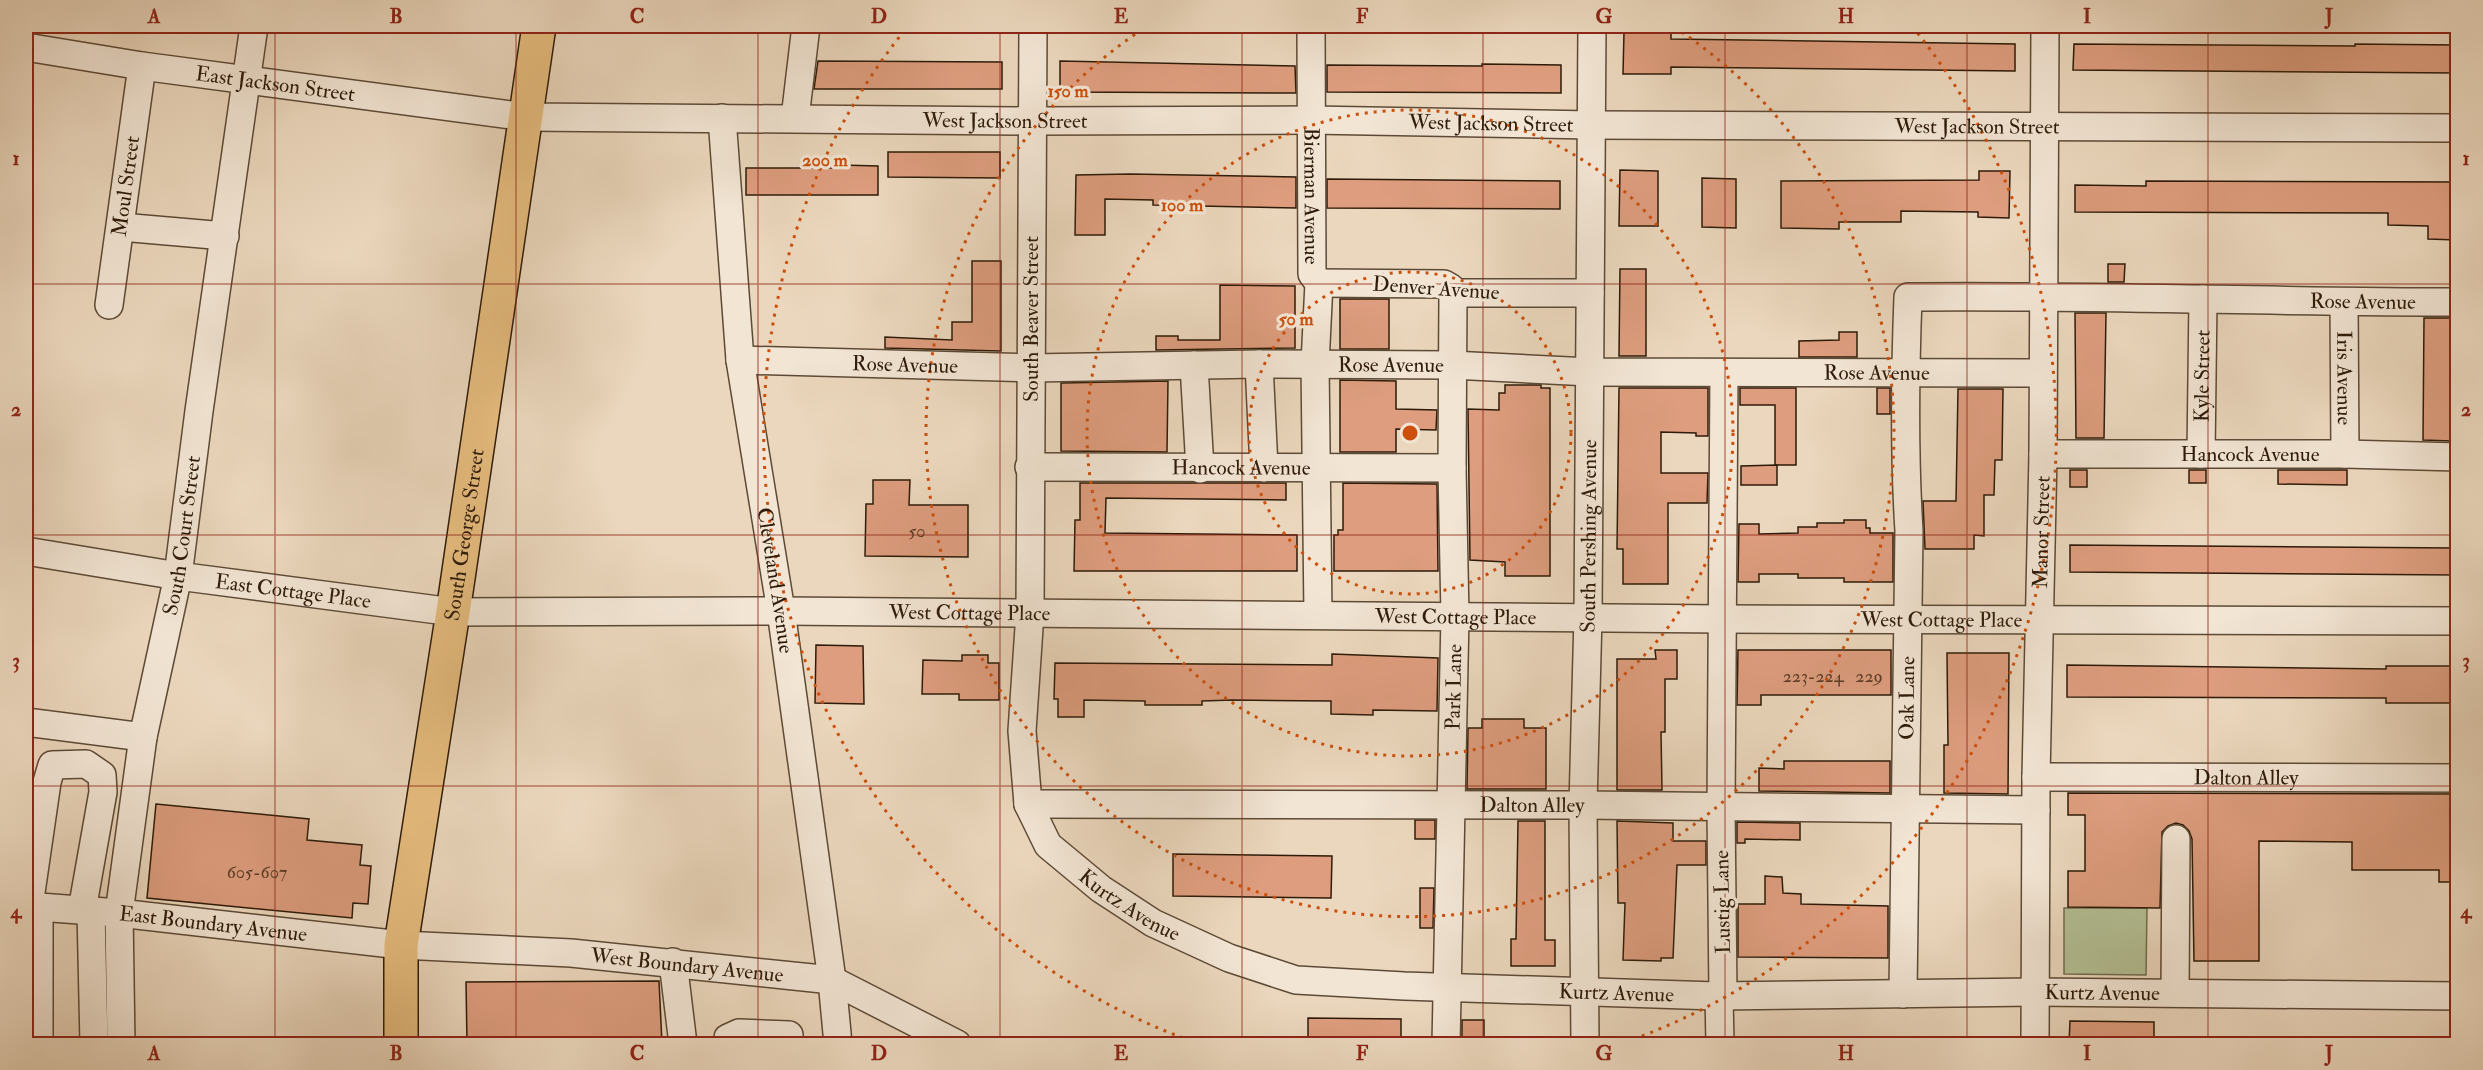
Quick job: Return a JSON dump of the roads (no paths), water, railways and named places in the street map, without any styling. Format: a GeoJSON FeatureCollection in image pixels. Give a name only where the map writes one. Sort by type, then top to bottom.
{"type":"FeatureCollection","features":[{"type":"Feature","properties":{"kind":"main road","name":"South George Street"},"geometry":{"type":"LineString","coordinates":[[400,1044],[401,945],[453,612],[539,26]]}},
{"type":"Feature","properties":{"kind":"street","name":"South Court Street"},"geometry":{"type":"LineString","coordinates":[[121,1044],[119,913],[143,737],[178,576],[198,411],[255,26]]}},
{"type":"Feature","properties":{"kind":"street"},"geometry":{"type":"LineString","coordinates":[[795,118],[806,26]]}},
{"type":"Feature","properties":{"kind":"street","name":"South Beaver Street"},"geometry":{"type":"LineString","coordinates":[[1030,613],[1033,26]]}},
{"type":"Feature","properties":{"kind":"street","name":"Bierman Avenue"},"geometry":{"type":"LineString","coordinates":[[1311,26],[1312,274],[1319,283],[1315,364],[1318,615]]}},
{"type":"Feature","properties":{"kind":"street","name":"South Pershing Avenue"},"geometry":{"type":"LineString","coordinates":[[1585,1044],[1583,805],[1588,616],[1592,26]]}},
{"type":"Feature","properties":{"kind":"street","name":"Manor Street"},"geometry":{"type":"LineString","coordinates":[[2035,1044],[2036,777],[2043,454],[2045,26]]}},
{"type":"Feature","properties":{"kind":"street","name":"East Jackson Street"},"geometry":{"type":"LineString","coordinates":[[26,47],[142,66],[526,117]]}},
{"type":"Feature","properties":{"kind":"street","name":"Moul Street"},"geometry":{"type":"LineString","coordinates":[[109,305],[142,66]]}},
{"type":"Feature","properties":{"kind":"street","name":"West Jackson Street"},"geometry":{"type":"LineString","coordinates":[[526,117],[1032,121],[1311,120],[1592,125],[2457,128]]}},
{"type":"Feature","properties":{"kind":"street","name":"Cleveland Avenue"},"geometry":{"type":"LineString","coordinates":[[722,118],[740,360],[781,611],[832,980],[838,1044]]}},
{"type":"Feature","properties":{"kind":"street"},"geometry":{"type":"LineString","coordinates":[[121,227],[225,236]]}},
{"type":"Feature","properties":{"kind":"street","name":"Denver Avenue"},"geometry":{"type":"LineString","coordinates":[[1319,283],[1444,284],[1451,288],[1453,293],[1590,293]]}},
{"type":"Feature","properties":{"kind":"street","name":"Park Lane"},"geometry":{"type":"LineString","coordinates":[[1446,1044],[1455,616],[1452,468],[1453,293]]}},
{"type":"Feature","properties":{"kind":"street","name":"Rose Avenue"},"geometry":{"type":"LineString","coordinates":[[1908,297],[2043,296],[2457,302]]}},
{"type":"Feature","properties":{"kind":"street","name":"Oak Lane"},"geometry":{"type":"LineString","coordinates":[[1903,994],[1907,808],[1906,619],[1909,531],[1905,373],[1908,297]]}},
{"type":"Feature","properties":{"kind":"street","name":"Kyle Street"},"geometry":{"type":"LineString","coordinates":[[2201,454],[2203,300]]}},
{"type":"Feature","properties":{"kind":"street","name":"Iris Avenue"},"geometry":{"type":"LineString","coordinates":[[2344,302],[2345,454]]}},
{"type":"Feature","properties":{"kind":"street","name":"Rose Avenue"},"geometry":{"type":"LineString","coordinates":[[740,360],[1032,368],[1315,364],[1452,365],[1590,372],[2042,373]]}},
{"type":"Feature","properties":{"kind":"street"},"geometry":{"type":"LineString","coordinates":[[1259,364],[1264,468]]}},
{"type":"Feature","properties":{"kind":"street"},"geometry":{"type":"LineString","coordinates":[[1194,366],[1200,469]]}},
{"type":"Feature","properties":{"kind":"street","name":"Lustig Lane"},"geometry":{"type":"LineString","coordinates":[[1720,1044],[1724,373]]}},
{"type":"Feature","properties":{"kind":"street","name":"Hancock Avenue"},"geometry":{"type":"LineString","coordinates":[[2043,454],[2345,454],[2457,457]]}},
{"type":"Feature","properties":{"kind":"street","name":"Hancock Avenue"},"geometry":{"type":"LineString","coordinates":[[1029,467],[1452,468]]}},
{"type":"Feature","properties":{"kind":"street","name":"East Cottage Place"},"geometry":{"type":"LineString","coordinates":[[26,551],[178,576],[453,612]]}},
{"type":"Feature","properties":{"kind":"street","name":"West Cottage Place"},"geometry":{"type":"LineString","coordinates":[[453,612],[781,611],[1588,616],[1723,619],[2457,621]]}},
{"type":"Feature","properties":{"kind":"street","name":"Kurtz Avenue"},"geometry":{"type":"LineString","coordinates":[[1030,613],[1022,730],[1028,804],[1048,845],[1101,889],[1153,923],[1229,958],[1296,980],[1446,988],[1585,990],[1721,996],[2035,992],[2457,996]]}},
{"type":"Feature","properties":{"kind":"street"},"geometry":{"type":"LineString","coordinates":[[26,722],[143,737]]}},
{"type":"Feature","properties":{"kind":"street"},"geometry":{"type":"LineString","coordinates":[[39,1044],[31,906],[47,782],[52,765],[86,764],[102,775],[103,792],[86,911],[94,1044]]}},
{"type":"Feature","properties":{"kind":"street","name":"Dalton Alley"},"geometry":{"type":"LineString","coordinates":[[2036,777],[2457,778]]}},
{"type":"Feature","properties":{"kind":"street","name":"Dalton Alley"},"geometry":{"type":"LineString","coordinates":[[1028,804],[1583,805],[2036,810]]}},
{"type":"Feature","properties":{"kind":"street"},"geometry":{"type":"LineString","coordinates":[[2175,993],[2176,839]]}},
{"type":"Feature","properties":{"kind":"street","name":"East Boundary Avenue"},"geometry":{"type":"LineString","coordinates":[[31,906],[119,913],[401,945]]}},
{"type":"Feature","properties":{"kind":"street","name":"West Boundary Avenue"},"geometry":{"type":"LineString","coordinates":[[401,945],[571,953],[832,980],[957,1044]]}},
{"type":"Feature","properties":{"kind":"street"},"geometry":{"type":"LineString","coordinates":[[673,962],[682,1044]]}},
{"type":"Feature","properties":{"kind":"street"},"geometry":{"type":"LineString","coordinates":[[728,1044],[728,1038],[739,1033],[789,1035],[789,1044]]}}]}
